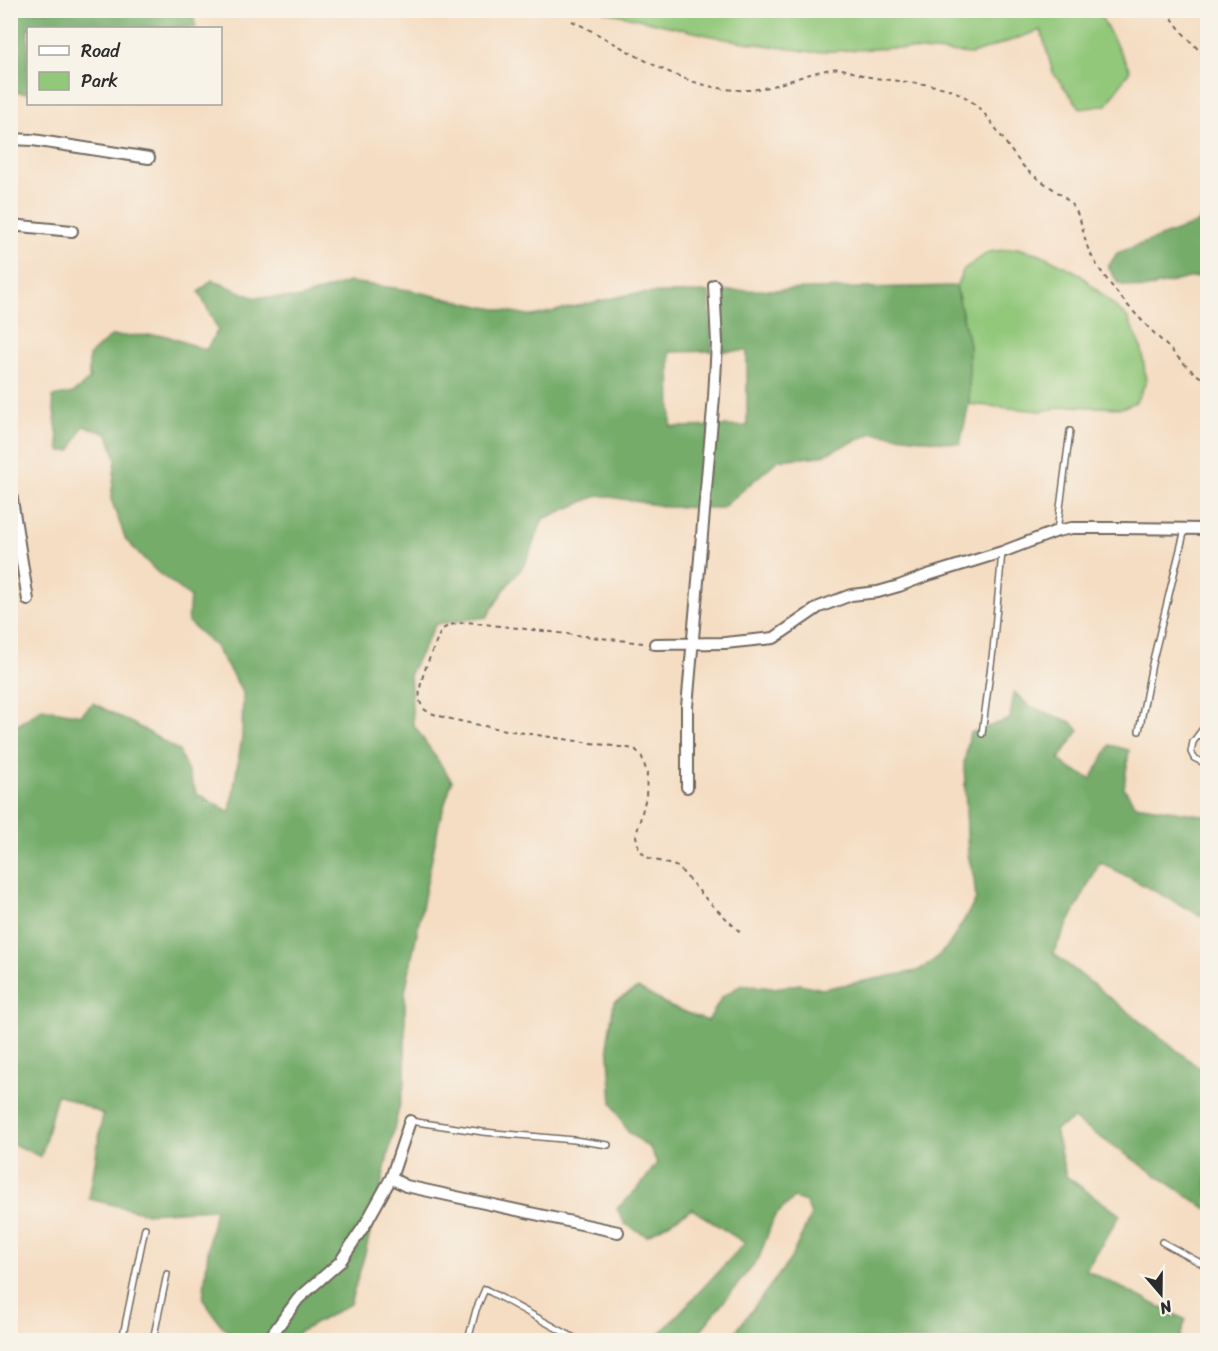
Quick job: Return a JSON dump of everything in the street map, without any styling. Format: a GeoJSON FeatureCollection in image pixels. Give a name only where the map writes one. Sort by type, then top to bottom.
{"type":"FeatureCollection","features":[{"type":"Feature","properties":{"kind":"street"},"geometry":{"type":"LineString","coordinates":[[10,139],[149,158]]}},
{"type":"Feature","properties":{"kind":"street"},"geometry":{"type":"LineString","coordinates":[[10,225],[72,231]]}},
{"type":"Feature","properties":{"kind":"street"},"geometry":{"type":"LineString","coordinates":[[687,787],[687,707],[717,343],[714,285]]}},
{"type":"Feature","properties":{"kind":"street"},"geometry":{"type":"LineString","coordinates":[[10,486],[28,600]]}},
{"type":"Feature","properties":{"kind":"street"},"geometry":{"type":"LineString","coordinates":[[655,644],[692,645],[774,638],[819,607],[851,595],[878,592],[899,586],[1057,531],[1100,528],[1208,529]]}},
{"type":"Feature","properties":{"kind":"street"},"geometry":{"type":"LineString","coordinates":[[268,1341],[298,1299],[339,1263],[366,1223],[391,1178],[410,1121]]}},
{"type":"Feature","properties":{"kind":"street"},"geometry":{"type":"LineString","coordinates":[[391,1178],[406,1186],[618,1232]]}},
{"type":"Feature","properties":{"kind":"lane"},"geometry":{"type":"LineString","coordinates":[[1057,531],[1070,431]]}},
{"type":"Feature","properties":{"kind":"lane"},"geometry":{"type":"LineString","coordinates":[[1139,731],[1152,664],[1185,529]]}},
{"type":"Feature","properties":{"kind":"lane"},"geometry":{"type":"LineString","coordinates":[[982,734],[992,660],[1002,552]]}},
{"type":"Feature","properties":{"kind":"lane"},"geometry":{"type":"LineString","coordinates":[[1208,722],[1193,742],[1191,752],[1194,758],[1208,765]]}},
{"type":"Feature","properties":{"kind":"lane"},"geometry":{"type":"LineString","coordinates":[[410,1121],[483,1132],[609,1145]]}},
{"type":"Feature","properties":{"kind":"lane"},"geometry":{"type":"LineString","coordinates":[[122,1341],[145,1228]]}},
{"type":"Feature","properties":{"kind":"lane"},"geometry":{"type":"LineString","coordinates":[[1162,1242],[1208,1267]]}},
{"type":"Feature","properties":{"kind":"lane"},"geometry":{"type":"LineString","coordinates":[[153,1341],[167,1274]]}},
{"type":"Feature","properties":{"kind":"lane"},"geometry":{"type":"LineString","coordinates":[[468,1341],[476,1310],[485,1290],[578,1341]]}},
{"type":"Feature","properties":{"kind":"path"},"geometry":{"type":"LineString","coordinates":[[1161,10],[1169,14],[1208,60]]}},
{"type":"Feature","properties":{"kind":"path"},"geometry":{"type":"LineString","coordinates":[[1169,14],[1191,10]]}},
{"type":"Feature","properties":{"kind":"path"},"geometry":{"type":"LineString","coordinates":[[572,21],[650,63],[680,76],[715,87],[739,91],[761,89],[834,68],[957,92],[976,104],[989,118],[1012,152],[1027,169],[1059,193],[1073,207],[1101,273],[1188,368],[1208,381]]}},
{"type":"Feature","properties":{"kind":"path"},"geometry":{"type":"LineString","coordinates":[[655,644],[507,626],[458,623],[443,629],[419,687],[419,697],[423,709],[456,720],[546,737],[635,749],[642,757],[647,773],[646,797],[636,836],[639,849],[646,857],[678,867],[707,900],[742,934]]}},
{"type":"Feature","properties":{"kind":"green space"},"geometry":{"type":"Polygon","coordinates":[[[10,11],[192,11],[196,27],[27,27],[27,93],[11,92],[10,11]]]}},
{"type":"Feature","properties":{"kind":"green space"},"geometry":{"type":"Polygon","coordinates":[[[603,11],[1098,11],[1130,70],[1107,105],[1081,109],[1053,73],[1041,30],[972,54],[894,48],[812,52],[725,39],[603,11]]]}},
{"type":"Feature","properties":{"kind":"green space"},"geometry":{"type":"Polygon","coordinates":[[[1207,209],[1207,276],[1143,289],[1119,284],[1108,267],[1117,253],[1198,223],[1207,209]]]}},
{"type":"Feature","properties":{"kind":"green space"},"geometry":{"type":"Polygon","coordinates":[[[1017,248],[1040,254],[1078,273],[1128,318],[1142,350],[1146,382],[1136,402],[1122,408],[1068,406],[1041,411],[969,404],[969,345],[956,286],[964,269],[989,252],[1017,248]]]}},
{"type":"Feature","properties":{"kind":"green space"},"geometry":{"type":"Polygon","coordinates":[[[212,280],[253,297],[300,298],[349,282],[409,290],[533,316],[631,294],[709,292],[712,351],[670,352],[671,427],[747,426],[747,351],[723,351],[720,291],[956,286],[969,345],[969,404],[960,444],[873,433],[821,456],[778,460],[722,508],[668,507],[599,495],[543,519],[525,564],[506,587],[487,617],[436,624],[410,673],[413,724],[452,781],[439,823],[405,992],[405,1082],[366,1250],[350,1304],[291,1337],[274,1341],[256,1341],[230,1333],[203,1300],[215,1209],[146,1213],[89,1199],[103,1114],[57,1094],[41,1157],[11,1143],[11,730],[42,708],[81,715],[93,703],[179,751],[197,794],[230,812],[242,737],[243,692],[214,645],[188,622],[190,596],[157,572],[126,540],[111,499],[116,459],[108,434],[83,426],[71,451],[60,451],[52,397],[73,393],[89,380],[89,356],[111,336],[164,335],[206,350],[218,330],[199,292],[212,280]]]}},
{"type":"Feature","properties":{"kind":"green space"},"geometry":{"type":"Polygon","coordinates":[[[1014,692],[1029,706],[1071,722],[1079,730],[1059,759],[1069,768],[1091,779],[1110,745],[1129,750],[1124,788],[1135,805],[1207,816],[1207,919],[1100,862],[1053,953],[1207,1074],[1207,1209],[1073,1119],[1055,1130],[1066,1176],[1120,1215],[1086,1270],[1186,1320],[1179,1340],[729,1340],[790,1260],[811,1215],[806,1202],[794,1198],[774,1217],[759,1258],[693,1340],[654,1340],[745,1243],[692,1209],[647,1236],[625,1224],[617,1209],[641,1185],[657,1163],[650,1148],[628,1132],[612,1103],[608,1040],[614,1002],[638,988],[671,1007],[708,1021],[722,997],[741,985],[774,988],[800,984],[822,989],[917,971],[931,963],[949,945],[976,900],[974,878],[968,855],[964,763],[970,733],[1010,719],[1014,692]]]}}]}
